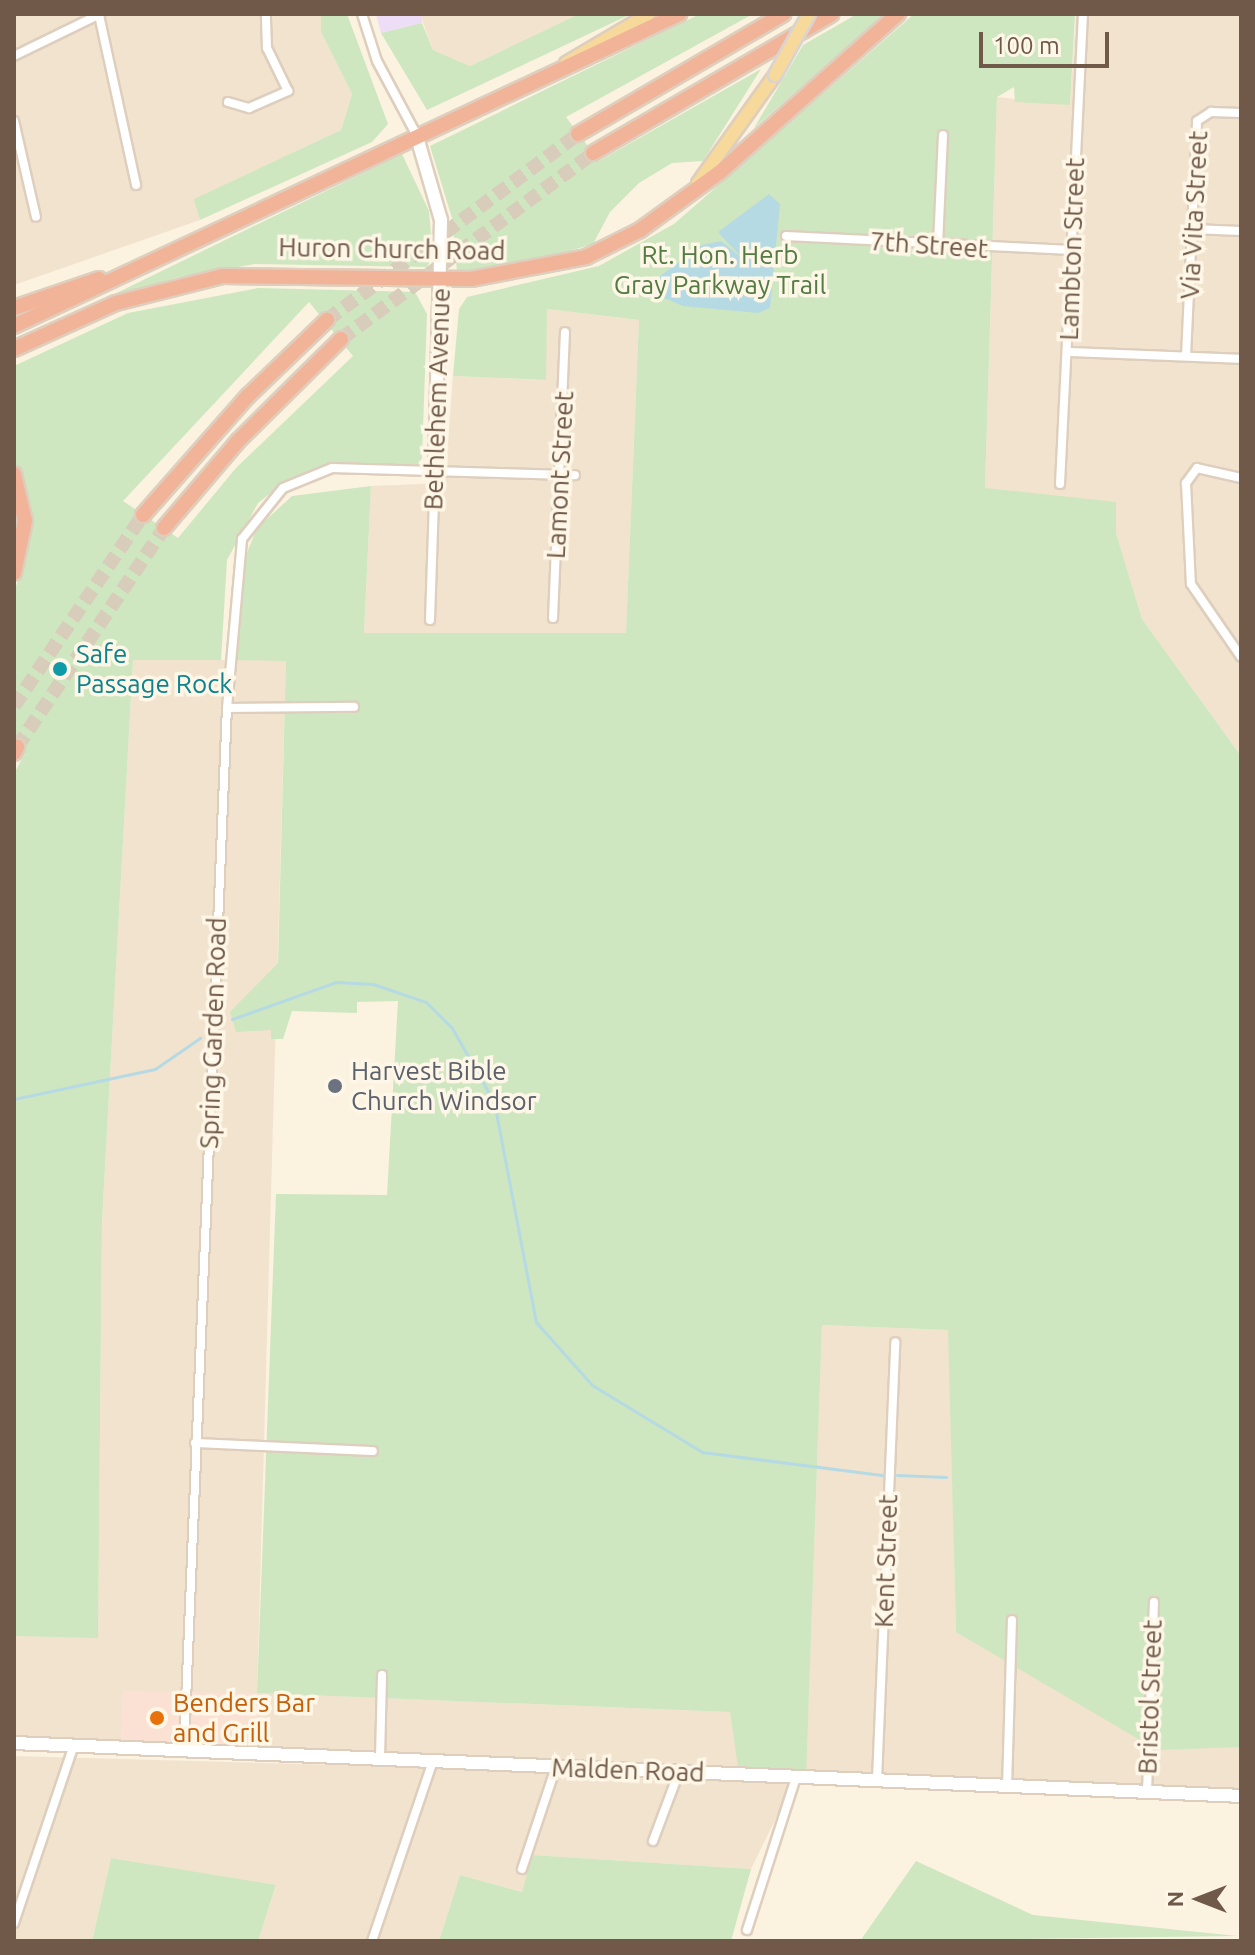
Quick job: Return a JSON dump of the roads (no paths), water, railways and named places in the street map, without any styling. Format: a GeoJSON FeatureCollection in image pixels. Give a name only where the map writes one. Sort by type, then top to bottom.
{"type":"FeatureCollection","features":[{"type":"Feature","properties":{"kind":"highway"},"geometry":{"type":"LineString","coordinates":[[566,63],[679,14]]}},
{"type":"Feature","properties":{"kind":"highway"},"geometry":{"type":"LineString","coordinates":[[578,134],[783,14]]}},
{"type":"Feature","properties":{"kind":"highway"},"geometry":{"type":"LineString","coordinates":[[593,153],[832,14]]}},
{"type":"Feature","properties":{"kind":"highway"},"geometry":{"type":"LineString","coordinates":[[686,197],[898,14]]}},
{"type":"Feature","properties":{"kind":"highway","name":"Huron Church Road"},"geometry":{"type":"LineString","coordinates":[[14,326],[566,63]]}},
{"type":"Feature","properties":{"kind":"highway","name":"Huron Church Road"},"geometry":{"type":"LineString","coordinates":[[14,349],[137,296],[223,276],[510,276],[567,263],[621,241],[686,197]]}},
{"type":"Feature","properties":{"kind":"highway"},"geometry":{"type":"LineString","coordinates":[[14,308],[123,274]]}},
{"type":"Feature","properties":{"kind":"highway"},"geometry":{"type":"LineString","coordinates":[[143,515],[327,320]]}},
{"type":"Feature","properties":{"kind":"highway"},"geometry":{"type":"LineString","coordinates":[[164,528],[257,421],[341,339]]}},
{"type":"Feature","properties":{"kind":"highway"},"geometry":{"type":"LineString","coordinates":[[14,474],[25,521],[14,573]]}},
{"type":"Feature","properties":{"kind":"main road","name":"Huron Church Road"},"geometry":{"type":"LineString","coordinates":[[566,63],[649,14]]}},
{"type":"Feature","properties":{"kind":"main road","name":"Huron Church Road"},"geometry":{"type":"LineString","coordinates":[[686,197],[775,75],[809,14]]}},
{"type":"Feature","properties":{"kind":"main road","name":"Bethlehem Avenue"},"geometry":{"type":"LineString","coordinates":[[416,134],[440,211],[442,278],[435,470]]}},
{"type":"Feature","properties":{"kind":"main road","name":"Malden Road"},"geometry":{"type":"LineString","coordinates":[[14,1743],[1241,1796]]}},
{"type":"Feature","properties":{"kind":"street"},"geometry":{"type":"LineString","coordinates":[[14,56],[100,14],[136,185]]}},
{"type":"Feature","properties":{"kind":"street"},"geometry":{"type":"LineString","coordinates":[[228,102],[249,108],[288,91],[267,48],[266,14]]}},
{"type":"Feature","properties":{"kind":"street"},"geometry":{"type":"LineString","coordinates":[[362,14],[377,61],[416,134]]}},
{"type":"Feature","properties":{"kind":"street","name":"Lambton Street"},"geometry":{"type":"LineString","coordinates":[[1060,484],[1083,14]]}},
{"type":"Feature","properties":{"kind":"street","name":"Via Vita Street"},"geometry":{"type":"LineString","coordinates":[[1186,356],[1197,121],[1211,112],[1241,113]]}},
{"type":"Feature","properties":{"kind":"street"},"geometry":{"type":"LineString","coordinates":[[14,121],[36,217]]}},
{"type":"Feature","properties":{"kind":"street"},"geometry":{"type":"LineString","coordinates":[[938,245],[943,135]]}},
{"type":"Feature","properties":{"kind":"street"},"geometry":{"type":"LineString","coordinates":[[1192,229],[1241,231]]}},
{"type":"Feature","properties":{"kind":"street","name":"7th Street"},"geometry":{"type":"LineString","coordinates":[[786,236],[1072,250]]}},
{"type":"Feature","properties":{"kind":"street","name":"Lamont Street"},"geometry":{"type":"LineString","coordinates":[[553,618],[565,332]]}},
{"type":"Feature","properties":{"kind":"street"},"geometry":{"type":"LineString","coordinates":[[1068,352],[1241,359]]}},
{"type":"Feature","properties":{"kind":"street","name":"Spring Garden Road"},"geometry":{"type":"LineString","coordinates":[[184,1750],[227,708],[236,559],[259,509],[295,481],[332,468],[575,475]]}},
{"type":"Feature","properties":{"kind":"street"},"geometry":{"type":"LineString","coordinates":[[1241,478],[1197,468],[1186,483],[1189,576],[1237,643],[1241,657]]}},
{"type":"Feature","properties":{"kind":"street","name":"Bethlehem Avenue"},"geometry":{"type":"LineString","coordinates":[[430,620],[435,470]]}},
{"type":"Feature","properties":{"kind":"street"},"geometry":{"type":"LineString","coordinates":[[227,708],[354,707]]}},
{"type":"Feature","properties":{"kind":"street","name":"Kent Street"},"geometry":{"type":"LineString","coordinates":[[877,1780],[895,1342]]}},
{"type":"Feature","properties":{"kind":"street"},"geometry":{"type":"LineString","coordinates":[[195,1443],[373,1451]]}},
{"type":"Feature","properties":{"kind":"street","name":"Bristol Street"},"geometry":{"type":"LineString","coordinates":[[1147,1792],[1154,1602]]}},
{"type":"Feature","properties":{"kind":"street"},"geometry":{"type":"LineString","coordinates":[[1007,1788],[1012,1620]]}},
{"type":"Feature","properties":{"kind":"street"},"geometry":{"type":"LineString","coordinates":[[380,1758],[382,1675]]}},
{"type":"Feature","properties":{"kind":"street"},"geometry":{"type":"LineString","coordinates":[[14,1923],[74,1745]]}},
{"type":"Feature","properties":{"kind":"street"},"geometry":{"type":"LineString","coordinates":[[372,1941],[433,1761]]}},
{"type":"Feature","properties":{"kind":"street"},"geometry":{"type":"LineString","coordinates":[[522,1869],[556,1767]]}},
{"type":"Feature","properties":{"kind":"street"},"geometry":{"type":"LineString","coordinates":[[653,1841],[679,1772]]}},
{"type":"Feature","properties":{"kind":"street"},"geometry":{"type":"LineString","coordinates":[[747,1930],[796,1777]]}},
{"type":"Feature","properties":{"kind":"water"},"geometry":{"type":"Polygon","coordinates":[[[769,194],[780,204],[770,308],[758,313],[683,306],[650,292],[653,281],[702,245],[721,241],[743,259],[718,232],[769,194]]]}},
{"type":"Feature","properties":{"kind":"waterway"},"geometry":{"type":"LineString","coordinates":[[232,1019],[336,982],[373,984],[426,1002],[452,1028],[494,1102],[536,1322],[592,1385],[702,1452],[882,1475]]}},
{"type":"Feature","properties":{"kind":"waterway"},"geometry":{"type":"LineString","coordinates":[[14,1099],[155,1069],[200,1038]]}},
{"type":"Feature","properties":{"kind":"waterway"},"geometry":{"type":"LineString","coordinates":[[897,1475],[946,1477]]}},
{"type":"Feature","properties":{"kind":"tunnel"},"geometry":{"type":"LineString","coordinates":[[327,320],[578,134]]}},
{"type":"Feature","properties":{"kind":"tunnel"},"geometry":{"type":"LineString","coordinates":[[341,339],[593,153]]}},
{"type":"Feature","properties":{"kind":"tunnel"},"geometry":{"type":"LineString","coordinates":[[14,706],[143,515]]}},
{"type":"Feature","properties":{"kind":"tunnel"},"geometry":{"type":"LineString","coordinates":[[17,747],[164,528]]}},
{"type":"Feature","properties":{"kind":"place","name":"Safe Passage Rock"},"geometry":{"type":"Point","coordinates":[60,669]}},
{"type":"Feature","properties":{"kind":"place","name":"Harvest Bible Church Windsor"},"geometry":{"type":"Point","coordinates":[335,1086]}},
{"type":"Feature","properties":{"kind":"place","name":"Benders Bar and Grill"},"geometry":{"type":"Point","coordinates":[157,1718]}},
{"type":"Feature","properties":{"kind":"park label","name":"Rt. Hon. Herb Gray Parkway Trail"},"geometry":{"type":"Point","coordinates":[720,270]}}]}
